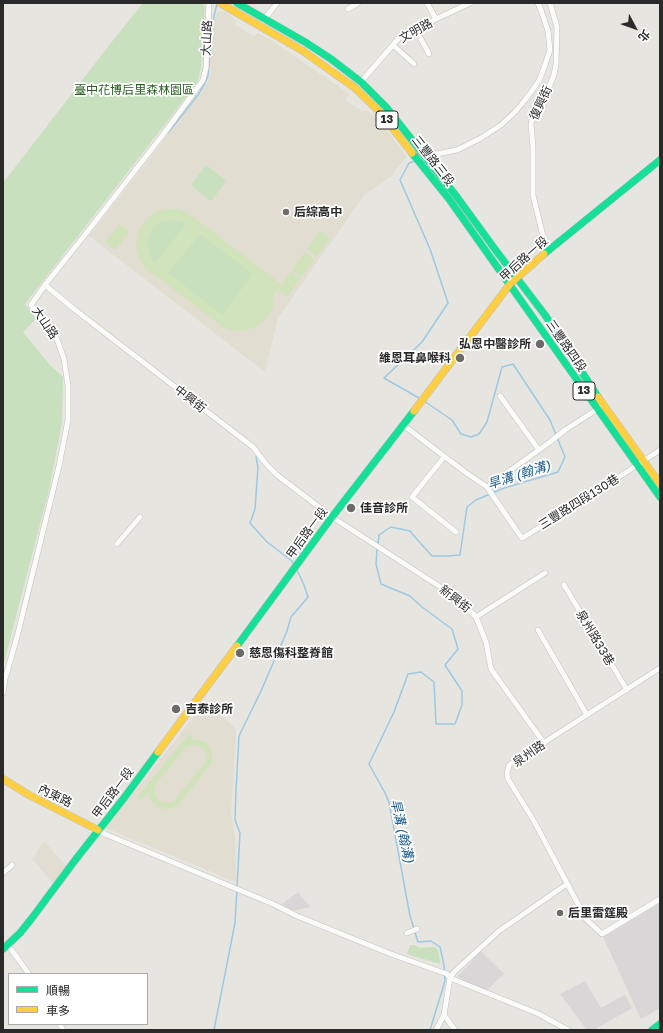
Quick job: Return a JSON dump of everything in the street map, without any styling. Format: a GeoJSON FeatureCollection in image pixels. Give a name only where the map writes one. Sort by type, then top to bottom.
{"type":"FeatureCollection","features":[{"type":"Feature","properties":{"kind":"main road","name":"三豐路三段"},"geometry":{"type":"LineString","coordinates":[[220,3],[303,51],[355,88],[380,112],[419,154],[517,278]]}},
{"type":"Feature","properties":{"kind":"main road","name":"三豐路三段"},"geometry":{"type":"LineString","coordinates":[[237,3],[332,59],[361,82],[386,107],[510,284]]}},
{"type":"Feature","properties":{"kind":"main road","name":"甲后路一段"},"geometry":{"type":"LineString","coordinates":[[5,947],[24,928],[194,704],[332,517],[510,284],[550,249],[660,160]]}},
{"type":"Feature","properties":{"kind":"main road","name":"三豐路四段"},"geometry":{"type":"LineString","coordinates":[[517,278],[545,315],[603,405],[660,484]]}},
{"type":"Feature","properties":{"kind":"main road","name":"三豐路四段"},"geometry":{"type":"LineString","coordinates":[[510,284],[660,497]]}},
{"type":"Feature","properties":{"kind":"main road","name":"內東路"},"geometry":{"type":"LineString","coordinates":[[3,779],[29,795],[98,830]]}},
{"type":"Feature","properties":{"kind":"main road"},"geometry":{"type":"LineString","coordinates":[[652,1030],[660,1024]]}},
{"type":"Feature","properties":{"kind":"street","name":"大山路"},"geometry":{"type":"LineString","coordinates":[[3,693],[5,679],[59,466],[68,420],[68,386],[64,359],[57,339],[31,304],[203,80],[206,68],[209,3]]}},
{"type":"Feature","properties":{"kind":"street"},"geometry":{"type":"LineString","coordinates":[[261,26],[277,3]]}},
{"type":"Feature","properties":{"kind":"street"},"geometry":{"type":"LineString","coordinates":[[348,9],[358,3]]}},
{"type":"Feature","properties":{"kind":"street"},"geometry":{"type":"LineString","coordinates":[[427,3],[436,19]]}},
{"type":"Feature","properties":{"kind":"street","name":"文明路"},"geometry":{"type":"LineString","coordinates":[[355,88],[398,39],[470,3]]}},
{"type":"Feature","properties":{"kind":"street","name":"復興街"},"geometry":{"type":"LineString","coordinates":[[419,154],[437,154],[457,150],[481,138],[501,125],[520,106],[539,81],[550,50],[548,31],[538,3]]}},
{"type":"Feature","properties":{"kind":"street","name":"復興街"},"geometry":{"type":"LineString","coordinates":[[550,3],[557,26],[556,64],[554,75],[549,87],[533,115],[531,124],[532,196],[543,236],[550,249]]}},
{"type":"Feature","properties":{"kind":"street"},"geometry":{"type":"LineString","coordinates":[[416,30],[429,54]]}},
{"type":"Feature","properties":{"kind":"street"},"geometry":{"type":"LineString","coordinates":[[393,45],[414,64]]}},
{"type":"Feature","properties":{"kind":"street","name":"中興街"},"geometry":{"type":"LineString","coordinates":[[45,285],[253,447],[277,475],[332,517]]}},
{"type":"Feature","properties":{"kind":"street"},"geometry":{"type":"LineString","coordinates":[[500,396],[539,450]]}},
{"type":"Feature","properties":{"kind":"street"},"geometry":{"type":"LineString","coordinates":[[403,425],[444,457],[487,486],[565,430],[603,405]]}},
{"type":"Feature","properties":{"kind":"street","name":"三豐路四段130巷"},"geometry":{"type":"LineString","coordinates":[[487,486],[521,537],[524,538],[660,450]]}},
{"type":"Feature","properties":{"kind":"street"},"geometry":{"type":"LineString","coordinates":[[444,457],[412,497],[456,532]]}},
{"type":"Feature","properties":{"kind":"street"},"geometry":{"type":"LineString","coordinates":[[117,544],[140,517]]}},
{"type":"Feature","properties":{"kind":"street","name":"新興街"},"geometry":{"type":"LineString","coordinates":[[332,517],[459,599],[476,616],[486,642],[491,669],[544,743]]}},
{"type":"Feature","properties":{"kind":"street"},"geometry":{"type":"LineString","coordinates":[[476,616],[545,573]]}},
{"type":"Feature","properties":{"kind":"street","name":"泉州路33巷"},"geometry":{"type":"LineString","coordinates":[[564,585],[627,690]]}},
{"type":"Feature","properties":{"kind":"street"},"geometry":{"type":"LineString","coordinates":[[538,630],[587,715]]}},
{"type":"Feature","properties":{"kind":"street","name":"泉州路"},"geometry":{"type":"LineString","coordinates":[[660,668],[509,765],[507,774],[508,779],[534,821],[586,920],[602,934],[660,899]]}},
{"type":"Feature","properties":{"kind":"street"},"geometry":{"type":"LineString","coordinates":[[98,830],[104,834],[273,904],[296,916],[446,974],[539,1014],[568,1030]]}},
{"type":"Feature","properties":{"kind":"street"},"geometry":{"type":"LineString","coordinates":[[3,872],[12,865]]}},
{"type":"Feature","properties":{"kind":"street"},"geometry":{"type":"LineString","coordinates":[[446,974],[454,972],[499,931],[566,884]]}},
{"type":"Feature","properties":{"kind":"street"},"geometry":{"type":"LineString","coordinates":[[407,933],[417,929]]}},
{"type":"Feature","properties":{"kind":"street"},"geometry":{"type":"LineString","coordinates":[[5,947],[28,973]]}},
{"type":"Feature","properties":{"kind":"street"},"geometry":{"type":"LineString","coordinates":[[436,1030],[444,1015],[446,974]]}},
{"type":"Feature","properties":{"kind":"street"},"geometry":{"type":"LineString","coordinates":[[444,1015],[455,1030]]}},
{"type":"Feature","properties":{"kind":"shaded area","name":"后綜高中"},"geometry":{"type":"Polygon","coordinates":[[[220,11],[226,12],[236,21],[235,25],[254,36],[258,33],[274,42],[349,94],[345,100],[363,111],[368,111],[384,127],[407,157],[396,169],[393,175],[364,195],[278,318],[265,372],[89,236],[209,81],[215,16],[220,11]]]}},
{"type":"Feature","properties":{"kind":"shaded area"},"geometry":{"type":"Polygon","coordinates":[[[206,701],[236,729],[231,814],[235,837],[236,882],[106,828],[206,701]]]}},
{"type":"Feature","properties":{"kind":"shaded area"},"geometry":{"type":"Polygon","coordinates":[[[44,841],[66,866],[53,883],[32,859],[44,841]]]}},
{"type":"Feature","properties":{"kind":"shaded area"},"geometry":{"type":"Polygon","coordinates":[[[298,892],[310,907],[293,911],[282,904],[298,892]]]}},
{"type":"Feature","properties":{"kind":"shaded area"},"geometry":{"type":"Polygon","coordinates":[[[660,903],[660,1008],[641,1019],[603,937],[660,903]]]}},
{"type":"Feature","properties":{"kind":"shaded area"},"geometry":{"type":"Polygon","coordinates":[[[481,951],[504,974],[486,991],[471,985],[458,976],[481,951]]]}},
{"type":"Feature","properties":{"kind":"shaded area"},"geometry":{"type":"Polygon","coordinates":[[[585,981],[601,1008],[625,995],[632,1008],[594,1030],[587,1030],[560,994],[585,981]]]}},
{"type":"Feature","properties":{"kind":"green space","name":"臺中花博后里森林園區"},"geometry":{"type":"Polygon","coordinates":[[[143,3],[200,3],[205,6],[201,67],[198,81],[25,304],[36,319],[23,332],[50,365],[63,377],[62,422],[49,490],[3,666],[3,183],[143,3]]]}},
{"type":"Feature","properties":{"kind":"green space"},"geometry":{"type":"Polygon","coordinates":[[[206,165],[226,181],[211,201],[191,185],[206,165]]]}},
{"type":"Feature","properties":{"kind":"green space"},"geometry":{"type":"Polygon","coordinates":[[[167,209],[178,209],[188,213],[281,284],[276,292],[274,291],[273,307],[267,317],[258,326],[246,330],[234,331],[223,327],[145,268],[139,258],[136,248],[137,237],[141,227],[148,218],[157,212],[167,209]],[[166,220],[155,226],[148,237],[148,250],[151,259],[155,263],[186,224],[181,221],[166,220]],[[200,234],[168,273],[222,315],[253,274],[200,234]]]}},
{"type":"Feature","properties":{"kind":"green space"},"geometry":{"type":"Polygon","coordinates":[[[170,220],[181,221],[187,224],[155,263],[151,259],[148,250],[148,237],[155,226],[170,220]]]}},
{"type":"Feature","properties":{"kind":"green space"},"geometry":{"type":"Polygon","coordinates":[[[119,224],[129,232],[115,250],[105,242],[119,224]]]}},
{"type":"Feature","properties":{"kind":"green space"},"geometry":{"type":"Polygon","coordinates":[[[320,231],[330,238],[317,256],[307,249],[320,231]]]}},
{"type":"Feature","properties":{"kind":"green space"},"geometry":{"type":"Polygon","coordinates":[[[200,234],[254,274],[222,315],[168,273],[200,234]]]}},
{"type":"Feature","properties":{"kind":"green space"},"geometry":{"type":"Polygon","coordinates":[[[305,252],[314,259],[301,277],[292,270],[305,252]]]}},
{"type":"Feature","properties":{"kind":"green space"},"geometry":{"type":"Polygon","coordinates":[[[291,272],[300,279],[287,297],[278,291],[291,272]]]}},
{"type":"Feature","properties":{"kind":"green space"},"geometry":{"type":"Polygon","coordinates":[[[189,734],[193,736],[191,740],[200,740],[207,743],[212,753],[211,764],[178,805],[168,809],[160,808],[151,801],[148,792],[141,800],[138,796],[189,734]],[[192,745],[186,747],[155,785],[154,791],[158,800],[166,803],[175,800],[205,763],[206,755],[203,748],[192,745]]]}},
{"type":"Feature","properties":{"kind":"green space"},"geometry":{"type":"Polygon","coordinates":[[[410,945],[420,948],[436,948],[439,954],[440,964],[407,954],[410,945]]]}},
{"type":"Feature","properties":{"kind":"waterway"},"geometry":{"type":"LineString","coordinates":[[168,133],[198,95],[208,76],[214,16],[217,4]]}},
{"type":"Feature","properties":{"kind":"waterway","name":"旱溝 (翰溝)"},"geometry":{"type":"LineString","coordinates":[[429,158],[437,156]]}},
{"type":"Feature","properties":{"kind":"waterway","name":"旱溝 (翰溝)"},"geometry":{"type":"LineString","coordinates":[[416,161],[409,163],[400,180],[430,249],[448,303],[422,342],[384,378],[419,398]]}},
{"type":"Feature","properties":{"kind":"waterway","name":"旱溝 (翰溝)"},"geometry":{"type":"LineString","coordinates":[[378,545],[379,535],[391,527],[410,531],[432,556],[460,555],[467,507],[476,500],[504,488],[558,472],[565,457],[550,420],[513,364],[502,367],[487,422],[479,434],[471,437],[461,434],[452,420],[424,401]]}},
{"type":"Feature","properties":{"kind":"waterway"},"geometry":{"type":"LineString","coordinates":[[256,457],[258,467],[255,509],[250,523],[267,542],[292,561],[294,565]]}},
{"type":"Feature","properties":{"kind":"waterway","name":"旱溝 (翰溝)"},"geometry":{"type":"LineString","coordinates":[[377,549],[376,564],[381,584],[410,596],[422,607],[452,629],[458,649],[445,665],[462,691],[462,705],[455,724],[436,724],[434,682],[421,672],[408,674],[394,712],[369,764],[389,802],[410,916],[418,942],[431,941],[440,947],[444,965],[445,981],[430,1030]]}},
{"type":"Feature","properties":{"kind":"waterway"},"geometry":{"type":"LineString","coordinates":[[214,1030],[235,923],[240,833],[235,820],[239,736],[261,691],[287,631],[291,617],[308,597],[297,570]]}},
{"type":"Feature","properties":{"kind":"traffic: fast"},"geometry":{"type":"LineString","coordinates":[[237,3],[305,42],[331,59],[361,82],[386,107],[457,197],[545,315],[598,397]]}},
{"type":"Feature","properties":{"kind":"traffic: fast"},"geometry":{"type":"LineString","coordinates":[[412,153],[449,199],[660,497]]}},
{"type":"Feature","properties":{"kind":"traffic: fast"},"geometry":{"type":"LineString","coordinates":[[544,254],[660,160]]}},
{"type":"Feature","properties":{"kind":"traffic: fast"},"geometry":{"type":"LineString","coordinates":[[237,646],[332,517],[414,411]]}},
{"type":"Feature","properties":{"kind":"traffic: fast"},"geometry":{"type":"LineString","coordinates":[[3,949],[20,933],[32,918],[158,752]]}},
{"type":"Feature","properties":{"kind":"traffic: fast"},"geometry":{"type":"LineString","coordinates":[[652,1030],[660,1024]]}},
{"type":"Feature","properties":{"kind":"traffic: slow"},"geometry":{"type":"LineString","coordinates":[[220,3],[303,51],[355,88],[380,112],[412,153]]}},
{"type":"Feature","properties":{"kind":"traffic: slow"},"geometry":{"type":"LineString","coordinates":[[414,411],[510,284],[544,254]]}},
{"type":"Feature","properties":{"kind":"traffic: slow"},"geometry":{"type":"LineString","coordinates":[[598,397],[660,484]]}},
{"type":"Feature","properties":{"kind":"traffic: slow"},"geometry":{"type":"LineString","coordinates":[[158,752],[237,646]]}},
{"type":"Feature","properties":{"kind":"traffic: slow"},"geometry":{"type":"LineString","coordinates":[[3,779],[29,795],[98,830]]}},
{"type":"Feature","properties":{"kind":"place","name":"后綜高中"},"geometry":{"type":"Point","coordinates":[286,212]}},
{"type":"Feature","properties":{"kind":"place","name":"弘恩中醫診所"},"geometry":{"type":"Point","coordinates":[540,344]}},
{"type":"Feature","properties":{"kind":"place","name":"維恩耳鼻喉科"},"geometry":{"type":"Point","coordinates":[460,358]}},
{"type":"Feature","properties":{"kind":"place","name":"佳音診所"},"geometry":{"type":"Point","coordinates":[351,508]}},
{"type":"Feature","properties":{"kind":"place","name":"慈恩傷科整脊館"},"geometry":{"type":"Point","coordinates":[240,653]}},
{"type":"Feature","properties":{"kind":"place","name":"吉泰診所"},"geometry":{"type":"Point","coordinates":[176,709]}},
{"type":"Feature","properties":{"kind":"place","name":"后里雷筳殿"},"geometry":{"type":"Point","coordinates":[560,913]}}]}
